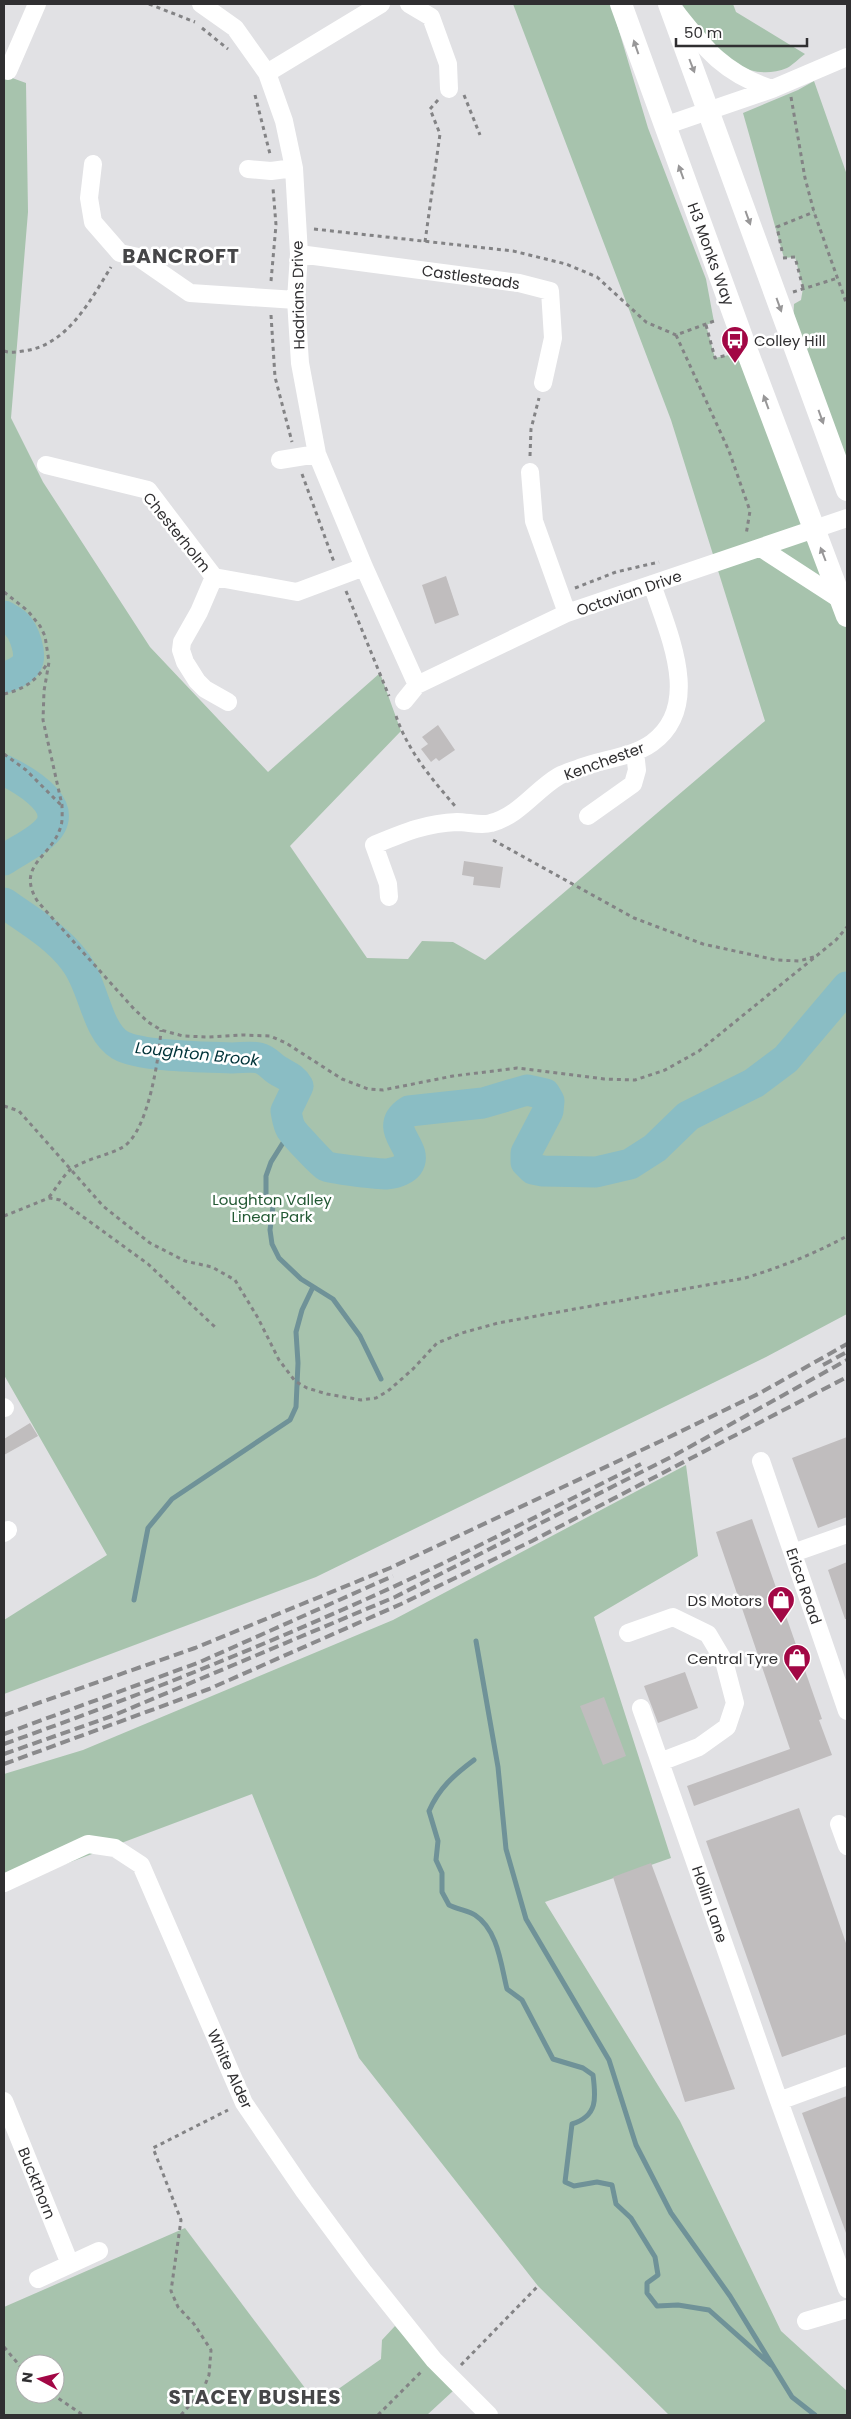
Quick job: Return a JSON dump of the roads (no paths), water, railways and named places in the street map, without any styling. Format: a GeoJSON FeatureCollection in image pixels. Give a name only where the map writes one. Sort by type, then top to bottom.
{"type":"FeatureCollection","features":[{"type":"Feature","properties":{"kind":"main road","name":"H3 Monks Way"},"geometry":{"type":"LineString","coordinates":[[621,4],[722,284],[844,608]]}},
{"type":"Feature","properties":{"kind":"main road"},"geometry":{"type":"LineString","coordinates":[[669,4],[709,112],[775,264],[792,339],[847,490]]}},
{"type":"Feature","properties":{"kind":"street"},"geometry":{"type":"LineString","coordinates":[[8,71],[37,4]]}},
{"type":"Feature","properties":{"kind":"street","name":"Hadrians Drive"},"geometry":{"type":"LineString","coordinates":[[201,4],[235,28],[267,73],[284,121],[294,168],[299,254],[296,300],[300,363],[317,454],[364,567],[418,685]]}},
{"type":"Feature","properties":{"kind":"street"},"geometry":{"type":"LineString","coordinates":[[267,73],[381,4]]}},
{"type":"Feature","properties":{"kind":"street"},"geometry":{"type":"LineString","coordinates":[[409,4],[431,17],[448,64],[449,89]]}},
{"type":"Feature","properties":{"kind":"street"},"geometry":{"type":"LineString","coordinates":[[669,4],[718,61],[753,83],[772,89]]}},
{"type":"Feature","properties":{"kind":"street"},"geometry":{"type":"LineString","coordinates":[[664,126],[789,83],[847,57]]}},
{"type":"Feature","properties":{"kind":"street"},"geometry":{"type":"LineString","coordinates":[[93,164],[89,198],[93,222],[120,253],[138,256],[190,293],[296,300]]}},
{"type":"Feature","properties":{"kind":"street"},"geometry":{"type":"LineString","coordinates":[[248,169],[271,171],[294,168]]}},
{"type":"Feature","properties":{"kind":"street","name":"Castlesteads"},"geometry":{"type":"LineString","coordinates":[[299,254],[519,282],[550,291],[554,338],[543,383]]}},
{"type":"Feature","properties":{"kind":"street"},"geometry":{"type":"LineString","coordinates":[[288,459],[317,454]]}},
{"type":"Feature","properties":{"kind":"street","name":"Chesterholm"},"geometry":{"type":"LineString","coordinates":[[46,465],[148,490],[214,577],[297,592],[364,567]]}},
{"type":"Feature","properties":{"kind":"street"},"geometry":{"type":"LineString","coordinates":[[530,472],[534,521],[568,613]]}},
{"type":"Feature","properties":{"kind":"street","name":"Octavian Drive"},"geometry":{"type":"LineString","coordinates":[[418,685],[568,613],[847,518]]}},
{"type":"Feature","properties":{"kind":"street"},"geometry":{"type":"LineString","coordinates":[[761,548],[844,608]]}},
{"type":"Feature","properties":{"kind":"street"},"geometry":{"type":"LineString","coordinates":[[214,577],[199,612],[182,642],[181,650],[185,662],[197,681],[205,689],[228,702]]}},
{"type":"Feature","properties":{"kind":"street","name":"Kenchester"},"geometry":{"type":"LineString","coordinates":[[390,897],[388,884],[374,845],[422,826],[470,822],[489,824],[506,818],[525,805],[559,776],[587,765],[635,752],[653,742],[666,728],[675,710],[680,690],[678,667],[652,584]]}},
{"type":"Feature","properties":{"kind":"street"},"geometry":{"type":"LineString","coordinates":[[395,702],[418,685]]}},
{"type":"Feature","properties":{"kind":"street"},"geometry":{"type":"LineString","coordinates":[[588,816],[633,784],[636,770],[635,752]]}},
{"type":"Feature","properties":{"kind":"street","name":"Erica Road"},"geometry":{"type":"LineString","coordinates":[[761,1461],[793,1553],[842,1678],[847,1710]]}},
{"type":"Feature","properties":{"kind":"street"},"geometry":{"type":"LineString","coordinates":[[793,1553],[847,1534]]}},
{"type":"Feature","properties":{"kind":"street"},"geometry":{"type":"LineString","coordinates":[[628,1633],[672,1617],[708,1634],[724,1661],[735,1704],[727,1727],[699,1747],[660,1762]]}},
{"type":"Feature","properties":{"kind":"street","name":"Hollin Lane"},"geometry":{"type":"LineString","coordinates":[[641,1708],[847,2289]]}},
{"type":"Feature","properties":{"kind":"street"},"geometry":{"type":"LineString","coordinates":[[839,1824],[847,1846]]}},
{"type":"Feature","properties":{"kind":"street","name":"White Alder"},"geometry":{"type":"LineString","coordinates":[[4,1883],[88,1844],[115,1848],[141,1865],[244,2104],[304,2192],[434,2360],[489,2415]]}},
{"type":"Feature","properties":{"kind":"street"},"geometry":{"type":"LineString","coordinates":[[779,2101],[847,2076]]}},
{"type":"Feature","properties":{"kind":"street","name":"Buckthorn"},"geometry":{"type":"LineString","coordinates":[[4,2101],[70,2264]]}},
{"type":"Feature","properties":{"kind":"street"},"geometry":{"type":"LineString","coordinates":[[38,2279],[99,2251]]}},
{"type":"Feature","properties":{"kind":"street"},"geometry":{"type":"LineString","coordinates":[[806,2321],[847,2309]]}},
{"type":"Feature","properties":{"kind":"waterway","name":"Loughton Brook"},"geometry":{"type":"LineString","coordinates":[[4,616],[20,628],[29,654],[27,663],[23,668],[4,678]]}},
{"type":"Feature","properties":{"kind":"waterway","name":"Loughton Brook"},"geometry":{"type":"LineString","coordinates":[[4,770],[38,791],[51,807],[53,816],[51,825],[42,835],[4,860]]}},
{"type":"Feature","properties":{"kind":"waterway","name":"Loughton Brook"},"geometry":{"type":"LineString","coordinates":[[4,903],[32,922],[67,951],[81,970],[106,1029],[120,1045],[143,1052],[174,1056],[253,1057],[264,1060],[292,1079],[298,1086],[286,1111],[288,1120],[293,1132],[319,1160],[326,1166],[337,1169],[382,1174],[390,1174],[408,1165],[410,1159],[409,1152],[399,1125],[401,1118],[409,1111],[483,1103],[527,1090],[545,1094],[549,1101],[548,1111],[526,1153],[526,1162],[533,1169],[543,1171],[596,1172],[630,1164],[655,1148],[688,1116],[754,1083],[786,1059],[847,987]]}},
{"type":"Feature","properties":{"kind":"waterway"},"geometry":{"type":"LineString","coordinates":[[291,1130],[271,1162],[266,1176],[266,1195],[273,1206],[270,1230],[272,1244],[279,1258],[301,1279],[333,1299],[360,1336],[381,1379]]}},
{"type":"Feature","properties":{"kind":"waterway"},"geometry":{"type":"LineString","coordinates":[[134,1600],[148,1528],[172,1499],[290,1420],[296,1407],[298,1363],[296,1332],[302,1310],[313,1287]]}},
{"type":"Feature","properties":{"kind":"waterway"},"geometry":{"type":"LineString","coordinates":[[476,1641],[498,1767],[506,1849],[526,1919],[609,2060],[636,2145],[671,2213],[730,2296],[792,2397],[815,2415]]}},
{"type":"Feature","properties":{"kind":"waterway"},"geometry":{"type":"LineString","coordinates":[[474,1760],[448,1782],[437,1795],[429,1811],[438,1841],[436,1860],[442,1873],[442,1892],[449,1905],[475,1915],[489,1930],[494,1939],[507,1989],[522,2000],[553,2059],[583,2068],[593,2075],[595,2099],[587,2116],[572,2124],[565,2182],[574,2186],[597,2182],[612,2185],[616,2204],[631,2218],[655,2257],[658,2275],[647,2283],[647,2293],[657,2306],[678,2305],[709,2310],[771,2365]]}},
{"type":"Feature","properties":{"kind":"railway"},"geometry":{"type":"LineString","coordinates":[[4,1715],[195,1648],[390,1568],[760,1393],[847,1344]]}},
{"type":"Feature","properties":{"kind":"railway"},"geometry":{"type":"LineString","coordinates":[[823,1365],[847,1352]]}},
{"type":"Feature","properties":{"kind":"railway"},"geometry":{"type":"LineString","coordinates":[[4,1754],[112,1716],[395,1597],[673,1456],[847,1360]]}},
{"type":"Feature","properties":{"kind":"railway"},"geometry":{"type":"LineString","coordinates":[[4,1764],[209,1689],[401,1604],[532,1541],[847,1377]]}},
{"type":"Feature","properties":{"kind":"railway"},"geometry":{"type":"LineString","coordinates":[[4,1744],[200,1670],[393,1587],[641,1464]]}},
{"type":"Feature","properties":{"kind":"railway"},"geometry":{"type":"LineString","coordinates":[[4,1734],[200,1662],[393,1576]]}},
{"type":"Feature","properties":{"kind":"place","name":"Colley Hill"},"geometry":{"type":"Point","coordinates":[735,364]}},
{"type":"Feature","properties":{"kind":"place","name":"DS Motors"},"geometry":{"type":"Point","coordinates":[781,1624]}},
{"type":"Feature","properties":{"kind":"place","name":"Central Tyre"},"geometry":{"type":"Point","coordinates":[797,1682]}},
{"type":"Feature","properties":{"kind":"district","name":"BANCROFT"},"geometry":{"type":"Point","coordinates":[181,256]}},
{"type":"Feature","properties":{"kind":"district","name":"STACEY BUSHES"},"geometry":{"type":"Point","coordinates":[255,2397]}},
{"type":"Feature","properties":{"kind":"park label","name":"Loughton Valley Linear Park"},"geometry":{"type":"Point","coordinates":[272,1208]}}]}
